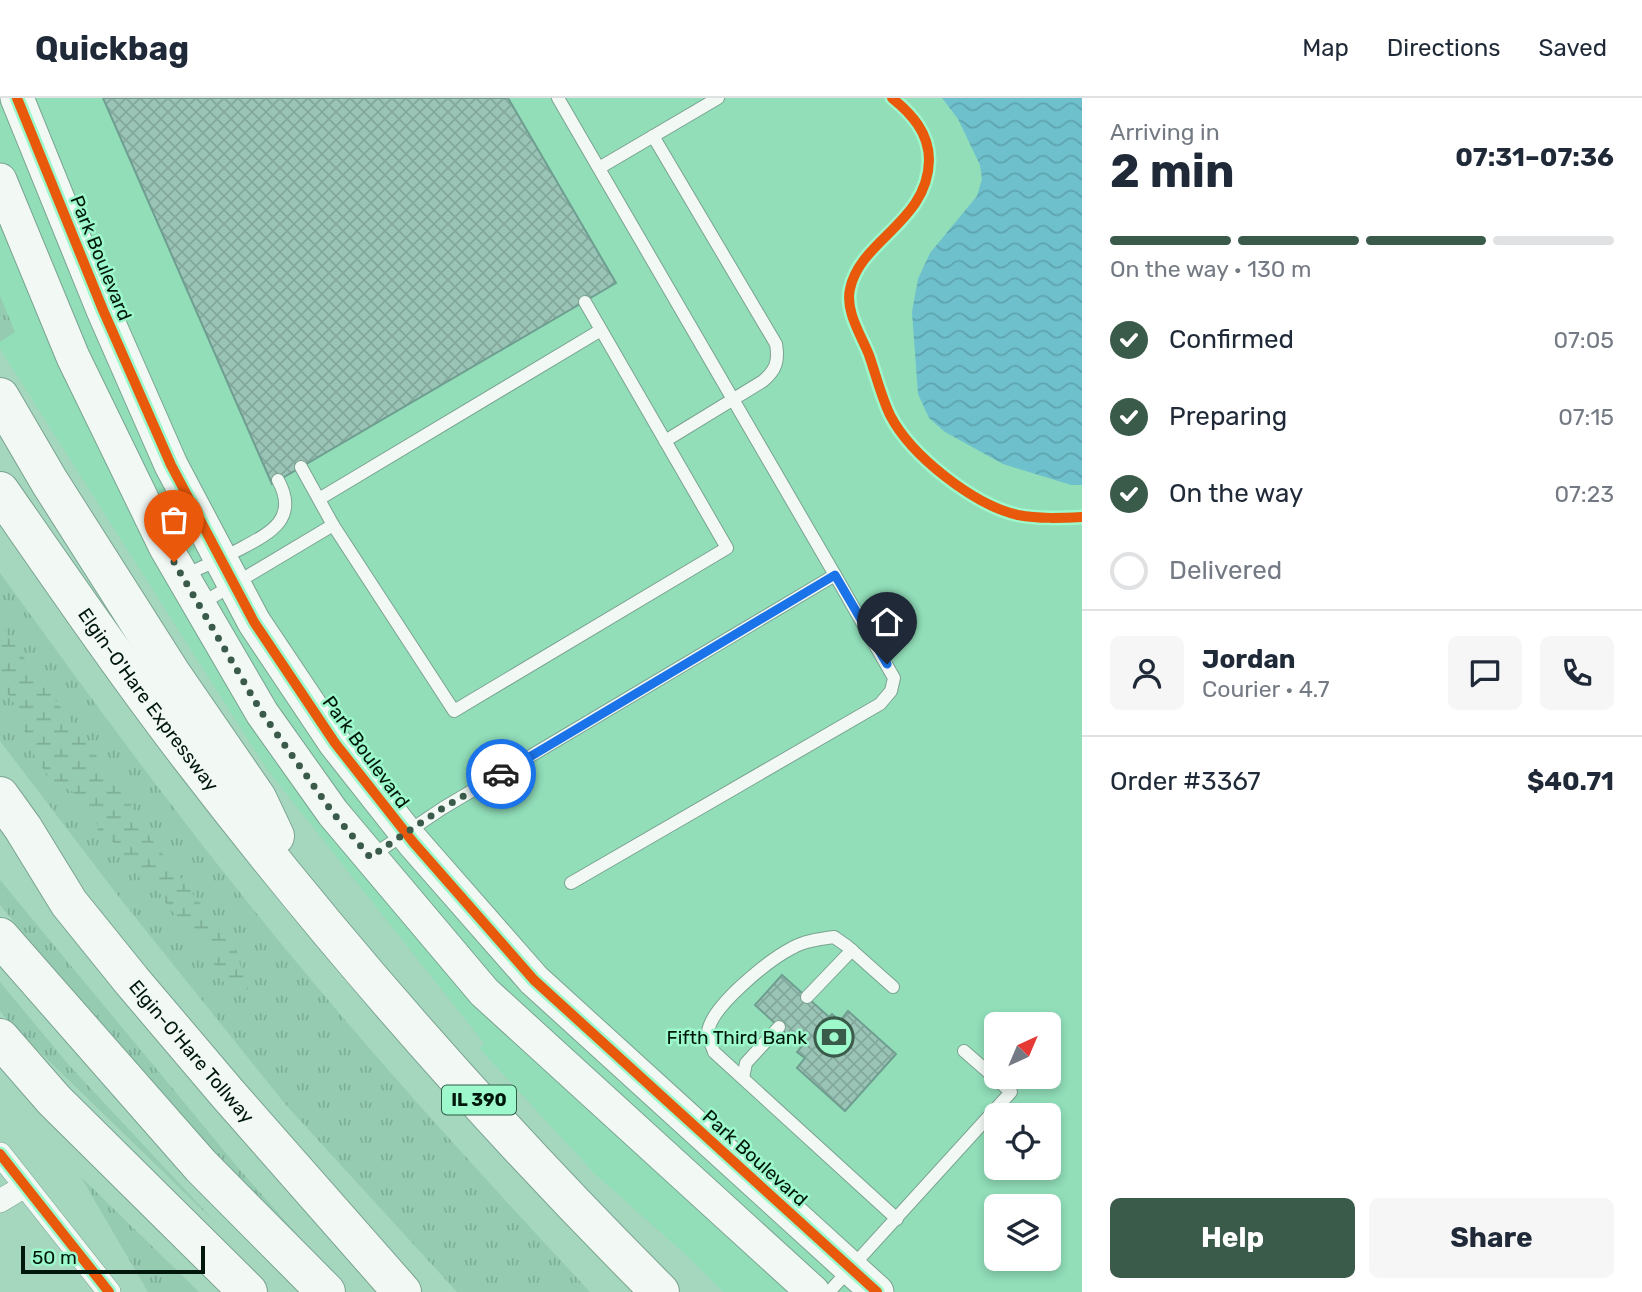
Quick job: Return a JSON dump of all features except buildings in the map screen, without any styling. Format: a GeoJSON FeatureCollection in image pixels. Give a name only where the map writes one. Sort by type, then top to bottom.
{"type":"FeatureCollection","features":[{"type":"Feature","properties":{"kind":"highway"},"geometry":{"type":"LineString","coordinates":[[0,397],[49,481],[171,673],[257,798],[306,901]]}},
{"type":"Feature","properties":{"kind":"highway","name":"Elgin-O'Hare Expressway"},"geometry":{"type":"LineString","coordinates":[[0,491],[188,754],[306,901]]}},
{"type":"Feature","properties":{"kind":"highway","name":"Elgin-O'Hare Tollway"},"geometry":{"type":"LineString","coordinates":[[0,796],[69,903],[218,1083],[402,1292]]}},
{"type":"Feature","properties":{"kind":"highway"},"geometry":{"type":"LineString","coordinates":[[0,837],[69,903]]}},
{"type":"Feature","properties":{"kind":"highway","name":"IL 390"},"geometry":{"type":"LineString","coordinates":[[306,901],[438,1057],[660,1292]]}},
{"type":"Feature","properties":{"kind":"highway"},"geometry":{"type":"LineString","coordinates":[[0,937],[201,1166],[326,1292]]}},
{"type":"Feature","properties":{"kind":"highway"},"geometry":{"type":"LineString","coordinates":[[0,1038],[54,1100],[248,1292]]}},
{"type":"Feature","properties":{"kind":"highway"},"geometry":{"type":"LineString","coordinates":[[0,1058],[54,1100]]}},
{"type":"Feature","properties":{"kind":"street","name":"Park Boulevard"},"geometry":{"type":"LineString","coordinates":[[17,98],[103,310],[171,466],[254,622],[335,743],[406,834],[534,980],[877,1292]]}},
{"type":"Feature","properties":{"kind":"street"},"geometry":{"type":"LineString","coordinates":[[0,180],[74,357],[166,548],[262,713],[333,813],[484,992],[813,1292]]}},
{"type":"Feature","properties":{"kind":"street"},"geometry":{"type":"LineString","coordinates":[[0,1154],[109,1292]]}},
{"type":"Feature","properties":{"kind":"street"},"geometry":{"type":"LineString","coordinates":[[0,1201],[25,1186]]}},
{"type":"Feature","properties":{"kind":"lane"},"geometry":{"type":"LineString","coordinates":[[558,98],[894,678],[891,691],[880,704],[571,883]]}},
{"type":"Feature","properties":{"kind":"lane"},"geometry":{"type":"LineString","coordinates":[[599,168],[718,98]]}},
{"type":"Feature","properties":{"kind":"lane"},"geometry":{"type":"LineString","coordinates":[[653,136],[776,344],[778,357],[774,372],[665,441]]}},
{"type":"Feature","properties":{"kind":"lane"},"geometry":{"type":"LineString","coordinates":[[301,467],[334,525],[454,711],[727,548],[585,302]]}},
{"type":"Feature","properties":{"kind":"lane"},"geometry":{"type":"LineString","coordinates":[[319,499],[601,330]]}},
{"type":"Feature","properties":{"kind":"lane"},"geometry":{"type":"LineString","coordinates":[[199,605],[227,571],[279,524],[286,501],[285,491],[278,480]]}},
{"type":"Feature","properties":{"kind":"lane"},"geometry":{"type":"LineString","coordinates":[[182,576],[227,571],[334,525]]}},
{"type":"Feature","properties":{"kind":"lane"},"geometry":{"type":"LineString","coordinates":[[370,857],[443,808],[835,575]]}},
{"type":"Feature","properties":{"kind":"lane"},"geometry":{"type":"LineString","coordinates":[[892,987],[834,937],[793,947],[760,969],[714,1014],[708,1034],[715,1052],[897,1219]]}},
{"type":"Feature","properties":{"kind":"lane"},"geometry":{"type":"LineString","coordinates":[[807,997],[852,950]]}},
{"type":"Feature","properties":{"kind":"lane"},"geometry":{"type":"LineString","coordinates":[[743,1078],[746,1063],[779,1027]]}},
{"type":"Feature","properties":{"kind":"lane"},"geometry":{"type":"LineString","coordinates":[[828,1292],[1011,1092],[964,1051]]}},
{"type":"Feature","properties":{"kind":"shaded area"},"geometry":{"type":"Polygon","coordinates":[[[0,98],[1082,98],[1082,1292],[723,1292],[685,1254],[594,1173],[480,1049],[484,1043],[266,768],[0,349],[0,342],[14,331],[0,296],[0,98]]]}},
{"type":"Feature","properties":{"kind":"green space"},"geometry":{"type":"Polygon","coordinates":[[[0,296],[15,332],[0,342],[0,296]]]}},
{"type":"Feature","properties":{"kind":"green space"},"geometry":{"type":"Polygon","coordinates":[[[0,573],[105,717],[250,906],[399,1082],[590,1292],[457,1292],[286,1105],[119,897],[0,741],[0,573]]]}},
{"type":"Feature","properties":{"kind":"green space"},"geometry":{"type":"Polygon","coordinates":[[[0,625],[128,799],[146,832],[238,953],[241,970],[253,983],[246,991],[222,981],[217,976],[211,953],[168,907],[153,881],[143,882],[121,853],[120,847],[98,832],[96,820],[73,792],[52,781],[36,759],[25,734],[23,717],[0,682],[0,625]]]}},
{"type":"Feature","properties":{"kind":"green space"},"geometry":{"type":"Polygon","coordinates":[[[0,880],[240,1170],[311,1250],[220,1168],[0,905],[0,880]]]}},
{"type":"Feature","properties":{"kind":"green space"},"geometry":{"type":"Polygon","coordinates":[[[0,982],[68,1064],[217,1224],[13,1026],[0,1011],[0,982]]]}},
{"type":"Feature","properties":{"kind":"green space"},"geometry":{"type":"Polygon","coordinates":[[[81,1177],[199,1292],[148,1292],[81,1177]]]}},
{"type":"Feature","properties":{"kind":"water"},"geometry":{"type":"Polygon","coordinates":[[[942,98],[1082,98],[1082,485],[1071,485],[1003,464],[945,432],[929,418],[918,394],[912,312],[918,279],[930,253],[977,196],[982,179],[980,165],[958,119],[942,98]]]}},
{"type":"Feature","properties":{"kind":"cycle path"},"geometry":{"type":"LineString","coordinates":[[17,98],[103,310],[171,465],[254,622],[335,743],[413,842],[534,980],[877,1292]]}},
{"type":"Feature","properties":{"kind":"cycle path"},"geometry":{"type":"LineString","coordinates":[[892,98],[923,133],[929,160],[926,181],[918,199],[906,215],[866,257],[856,272],[849,297],[855,323],[890,415],[900,431],[928,462],[945,477],[982,501],[1018,515],[1042,518],[1082,517]]}},
{"type":"Feature","properties":{"kind":"cycle path"},"geometry":{"type":"LineString","coordinates":[[0,1154],[109,1292]]}},
{"type":"Feature","properties":{"kind":"way so far"},"geometry":{"type":"LineString","coordinates":[[174,562],[262,713],[333,813],[370,857],[443,808],[501,774]]}},
{"type":"Feature","properties":{"kind":"place","name":"Fifth Third Bank"},"geometry":{"type":"Point","coordinates":[834,1037]}},
{"type":"Feature","properties":{"kind":"route"},"geometry":{"type":"LineString","coordinates":[[501,774],[835,575],[887,664]]}}]}
